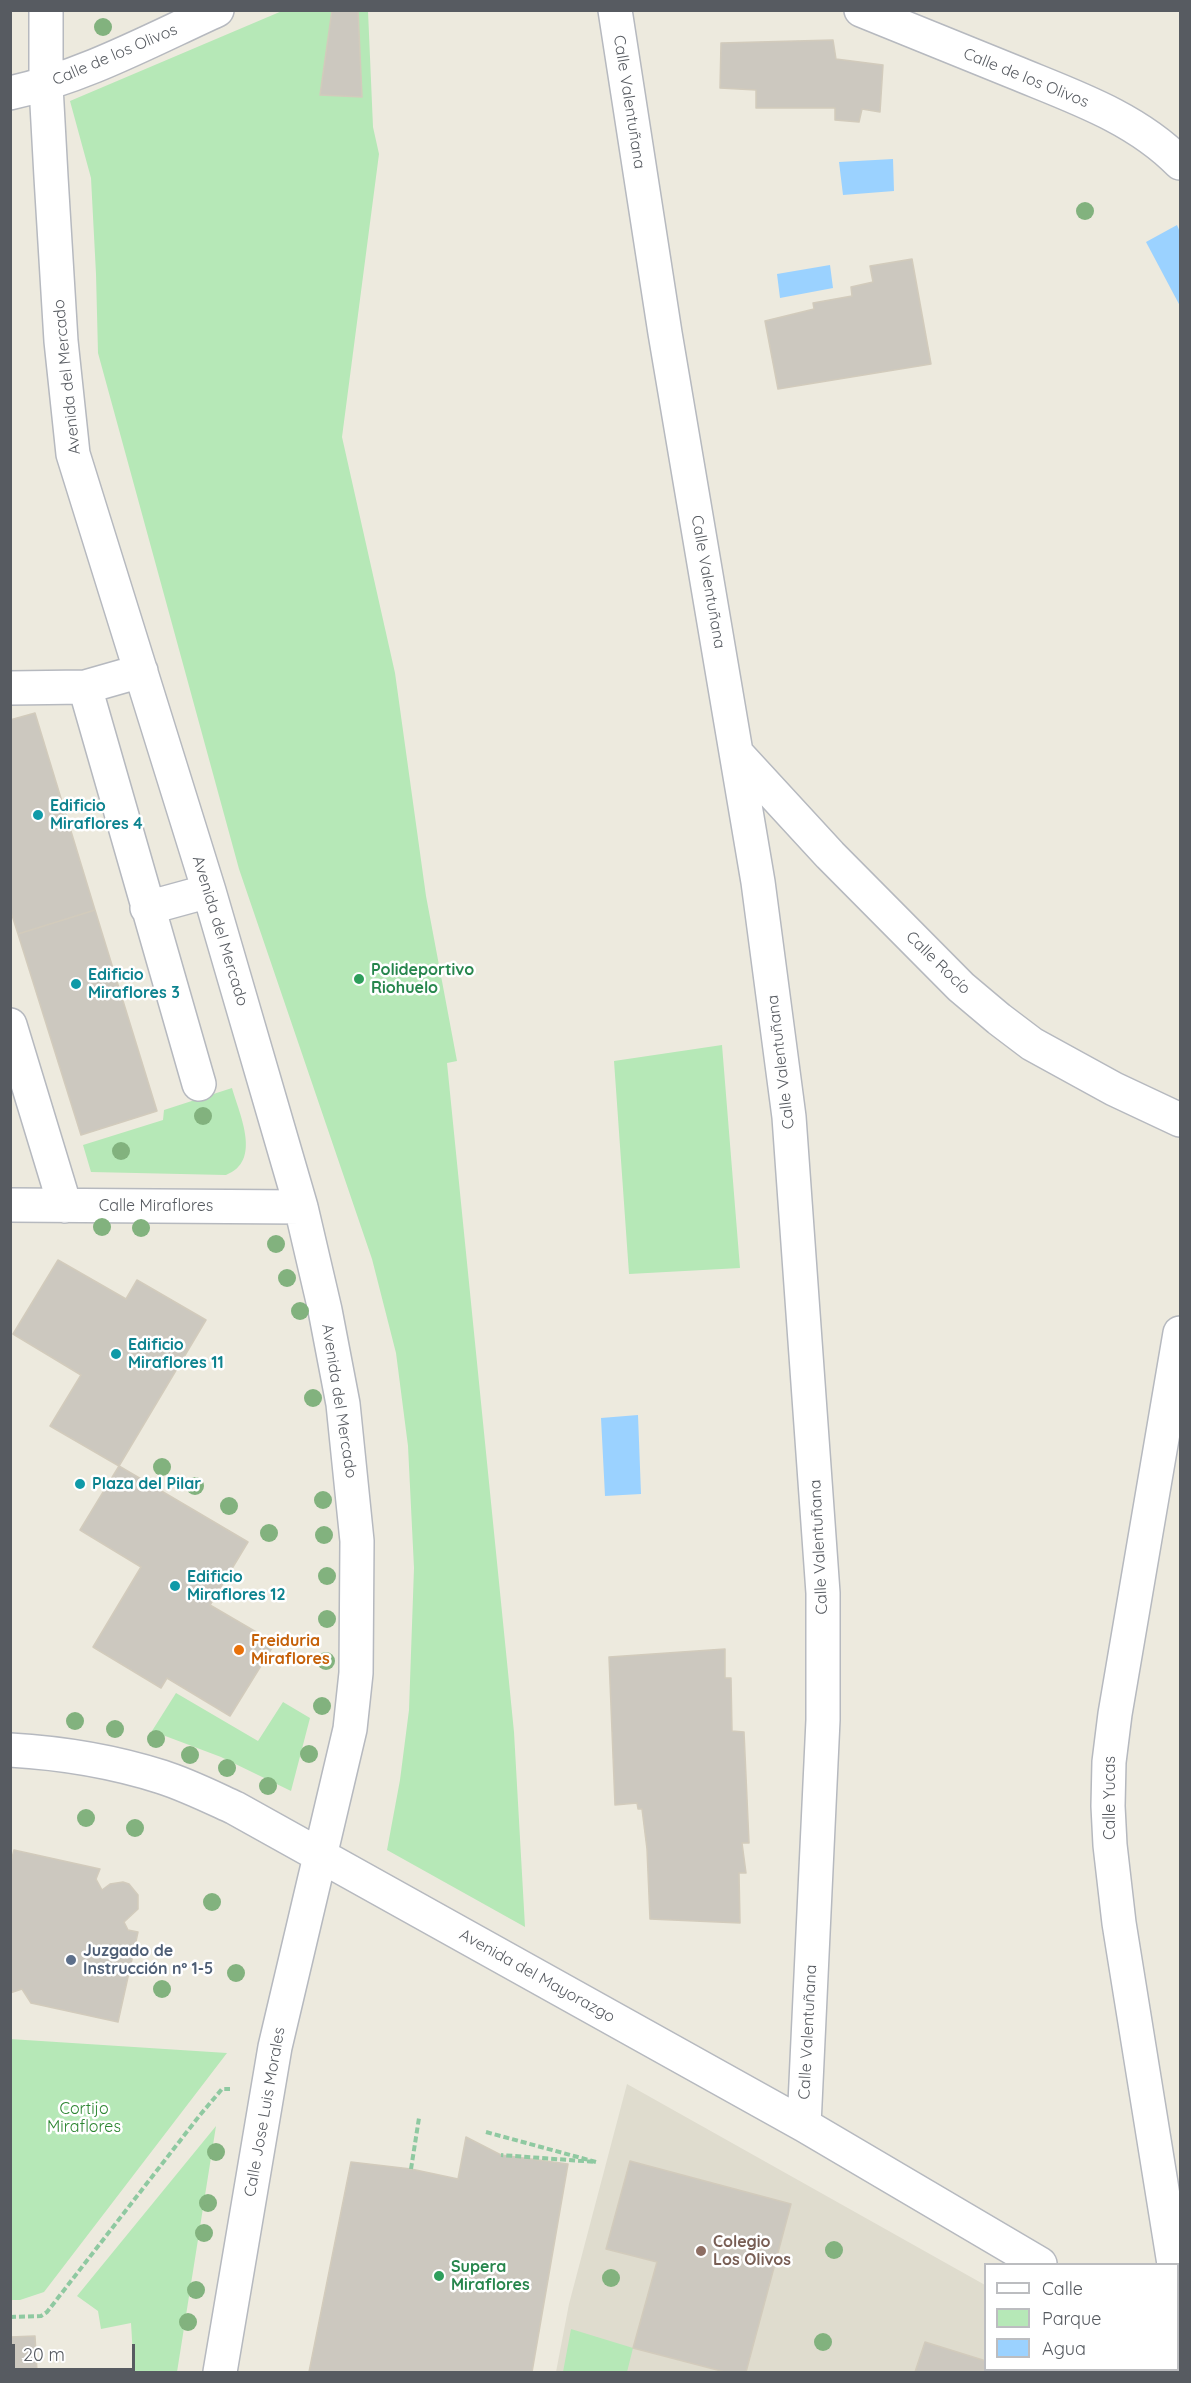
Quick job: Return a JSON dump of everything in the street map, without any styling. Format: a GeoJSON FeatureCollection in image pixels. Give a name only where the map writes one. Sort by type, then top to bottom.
{"type":"FeatureCollection","features":[{"type":"Feature","properties":{"kind":"street","name":"Avenida del Mercado"},"geometry":{"type":"LineString","coordinates":[[46,10],[46,86],[62,341],[73,454],[83,493],[141,671],[208,891],[301,1207],[325,1310],[343,1404],[357,1541],[356,1673],[343,1767],[321,1854]]}},
{"type":"Feature","properties":{"kind":"street","name":"Calle de los Olivos"},"geometry":{"type":"LineString","coordinates":[[10,93],[46,86],[76,75],[217,10]]}},
{"type":"Feature","properties":{"kind":"street","name":"Calle Valentuñana"},"geometry":{"type":"LineString","coordinates":[[615,10],[665,333],[758,882],[789,1117],[823,1593],[823,1720],[804,2125]]}},
{"type":"Feature","properties":{"kind":"street","name":"Calle de los Olivos"},"geometry":{"type":"LineString","coordinates":[[861,10],[1082,99],[1131,123],[1170,152],[1180,163]]}},
{"type":"Feature","properties":{"kind":"street"},"geometry":{"type":"LineString","coordinates":[[10,688],[85,687],[141,671]]}},
{"type":"Feature","properties":{"kind":"street"},"geometry":{"type":"LineString","coordinates":[[85,687],[199,1084]]}},
{"type":"Feature","properties":{"kind":"street","name":"Calle Rocío"},"geometry":{"type":"LineString","coordinates":[[737,754],[830,855],[961,987],[999,1019],[1042,1050],[1114,1089],[1180,1120]]}},
{"type":"Feature","properties":{"kind":"street"},"geometry":{"type":"LineString","coordinates":[[147,908],[208,891]]}},
{"type":"Feature","properties":{"kind":"street"},"geometry":{"type":"LineString","coordinates":[[10,1025],[65,1206]]}},
{"type":"Feature","properties":{"kind":"street","name":"Calle Miraflores"},"geometry":{"type":"LineString","coordinates":[[10,1205],[301,1207]]}},
{"type":"Feature","properties":{"kind":"street","name":"Calle Yucas"},"geometry":{"type":"LineString","coordinates":[[1174,2263],[1119,1923],[1108,1806],[1109,1762],[1115,1714],[1180,1333]]}},
{"type":"Feature","properties":{"kind":"street","name":"Avenida del Mayorazgo"},"geometry":{"type":"LineString","coordinates":[[10,1750],[79,1756],[164,1777],[235,1808],[804,2125],[1037,2263]]}},
{"type":"Feature","properties":{"kind":"street","name":"Calle Jose Luis Morales"},"geometry":{"type":"LineString","coordinates":[[220,2373],[276,2047],[321,1854]]}},
{"type":"Feature","properties":{"kind":"path"},"geometry":{"type":"LineString","coordinates":[[10,2317],[41,2316],[47,2312],[222,2089],[233,2090]]}},
{"type":"Feature","properties":{"kind":"path"},"geometry":{"type":"LineString","coordinates":[[411,2169],[419,2118]]}},
{"type":"Feature","properties":{"kind":"path"},"geometry":{"type":"LineString","coordinates":[[486,2132],[596,2162],[501,2155]]}},
{"type":"Feature","properties":{"kind":"shaded area","name":"Colegio Los Olivos"},"geometry":{"type":"Polygon","coordinates":[[[627,2084],[984,2284],[984,2371],[1093,2372],[556,2372],[569,2304],[627,2084]]]}},
{"type":"Feature","properties":{"kind":"green space","name":"Polideportivo Riohuelo"},"geometry":{"type":"Polygon","coordinates":[[[282,11],[368,11],[373,127],[379,154],[342,437],[395,673],[426,896],[457,1061],[447,1063],[514,1732],[525,1927],[387,1850],[400,1780],[409,1710],[414,1568],[408,1446],[396,1353],[372,1259],[239,869],[98,353],[91,178],[70,101],[282,11]]]}},
{"type":"Feature","properties":{"kind":"green space"},"geometry":{"type":"Polygon","coordinates":[[[722,1045],[740,1268],[629,1274],[614,1061],[722,1045]]]}},
{"type":"Feature","properties":{"kind":"green space"},"geometry":{"type":"Polygon","coordinates":[[[232,1088],[246,1137],[246,1149],[237,1168],[226,1175],[91,1172],[83,1145],[163,1120],[164,1110],[232,1088]]]}},
{"type":"Feature","properties":{"kind":"green space"},"geometry":{"type":"Polygon","coordinates":[[[176,1693],[258,1741],[283,1702],[310,1718],[291,1791],[221,1757],[152,1731],[176,1693]]]}},
{"type":"Feature","properties":{"kind":"green space","name":"Cortijo Miraflores"},"geometry":{"type":"Polygon","coordinates":[[[10,2039],[227,2053],[44,2292],[20,2300],[11,2300],[10,2039]]]}},
{"type":"Feature","properties":{"kind":"green space"},"geometry":{"type":"Polygon","coordinates":[[[216,2126],[177,2372],[134,2372],[131,2323],[101,2329],[98,2311],[77,2296],[216,2126]]]}},
{"type":"Feature","properties":{"kind":"green space"},"geometry":{"type":"Polygon","coordinates":[[[571,2329],[633,2348],[627,2372],[563,2372],[571,2329]]]}},
{"type":"Feature","properties":{"kind":"water"},"geometry":{"type":"Polygon","coordinates":[[[893,159],[894,191],[843,195],[839,162],[893,159]]]}},
{"type":"Feature","properties":{"kind":"water"},"geometry":{"type":"Polygon","coordinates":[[[1177,225],[1180,232],[1180,306],[1146,242],[1177,225]]]}},
{"type":"Feature","properties":{"kind":"water"},"geometry":{"type":"Polygon","coordinates":[[[830,265],[833,288],[780,298],[777,274],[830,265]]]}},
{"type":"Feature","properties":{"kind":"water"},"geometry":{"type":"Polygon","coordinates":[[[638,1415],[641,1494],[605,1496],[601,1418],[638,1415]]]}},
{"type":"Feature","properties":{"kind":"building"},"geometry":{"type":"Polygon","coordinates":[[[332,10],[358,10],[362,97],[320,95],[332,10]]]}},
{"type":"Feature","properties":{"kind":"building"},"geometry":{"type":"Polygon","coordinates":[[[833,40],[836,59],[883,65],[880,112],[862,109],[859,122],[835,120],[835,108],[756,108],[756,90],[720,88],[721,43],[833,40]]]}},
{"type":"Feature","properties":{"kind":"building"},"geometry":{"type":"Polygon","coordinates":[[[912,259],[931,364],[778,389],[765,321],[814,309],[813,303],[852,296],[851,287],[873,282],[870,266],[912,259]]]}},
{"type":"Feature","properties":{"kind":"building","name":"Edificio Miraflores 4"},"geometry":{"type":"Polygon","coordinates":[[[35,713],[95,910],[18,934],[10,909],[10,720],[35,713]]]}},
{"type":"Feature","properties":{"kind":"building","name":"Edificio Miraflores 3"},"geometry":{"type":"Polygon","coordinates":[[[95,910],[157,1111],[81,1135],[18,934],[95,910]]]}},
{"type":"Feature","properties":{"kind":"building","name":"Edificio Miraflores 11"},"geometry":{"type":"Polygon","coordinates":[[[58,1260],[126,1299],[137,1280],[206,1320],[119,1466],[50,1426],[81,1375],[13,1334],[58,1260]]]}},
{"type":"Feature","properties":{"kind":"building","name":"Edificio Miraflores 12"},"geometry":{"type":"Polygon","coordinates":[[[119,1466],[248,1542],[210,1605],[275,1643],[230,1716],[167,1678],[161,1688],[93,1647],[141,1567],[80,1530],[119,1466]]]}},
{"type":"Feature","properties":{"kind":"building"},"geometry":{"type":"Polygon","coordinates":[[[725,1649],[725,1678],[731,1678],[732,1731],[744,1732],[749,1843],[742,1843],[746,1873],[739,1873],[740,1923],[650,1919],[647,1849],[642,1809],[638,1809],[637,1803],[615,1805],[609,1657],[725,1649]]]}},
{"type":"Feature","properties":{"kind":"building","name":"Juzgado de Instrucción nº 1-5"},"geometry":{"type":"Polygon","coordinates":[[[14,1850],[100,1869],[96,1879],[102,1890],[110,1884],[123,1882],[129,1884],[138,1895],[138,1909],[124,1922],[128,1930],[138,1932],[118,2022],[31,2003],[22,1989],[10,1993],[10,1866],[14,1850]]]}},
{"type":"Feature","properties":{"kind":"building","name":"Supera Miraflores"},"geometry":{"type":"Polygon","coordinates":[[[466,2137],[501,2155],[568,2164],[532,2372],[309,2372],[351,2162],[411,2169],[458,2179],[466,2137]]]}},
{"type":"Feature","properties":{"kind":"building"},"geometry":{"type":"Polygon","coordinates":[[[630,2161],[791,2204],[746,2372],[725,2372],[633,2348],[657,2262],[606,2249],[630,2161]]]}},
{"type":"Feature","properties":{"kind":"building"},"geometry":{"type":"Polygon","coordinates":[[[35,2336],[37,2372],[10,2372],[10,2337],[35,2336]]]}},
{"type":"Feature","properties":{"kind":"building"},"geometry":{"type":"Polygon","coordinates":[[[925,2342],[984,2360],[984,2371],[1021,2372],[915,2372],[925,2342]]]}},
{"type":"Feature","properties":{"kind":"place","name":"Edificio Miraflores 4"},"geometry":{"type":"Point","coordinates":[38,815]}},
{"type":"Feature","properties":{"kind":"place","name":"Polideportivo Riohuelo"},"geometry":{"type":"Point","coordinates":[359,979]}},
{"type":"Feature","properties":{"kind":"place","name":"Edificio Miraflores 3"},"geometry":{"type":"Point","coordinates":[76,984]}},
{"type":"Feature","properties":{"kind":"place","name":"Edificio Miraflores 11"},"geometry":{"type":"Point","coordinates":[116,1354]}},
{"type":"Feature","properties":{"kind":"place","name":"Plaza del Pilar"},"geometry":{"type":"Point","coordinates":[80,1484]}},
{"type":"Feature","properties":{"kind":"place","name":"Edificio Miraflores 12"},"geometry":{"type":"Point","coordinates":[175,1586]}},
{"type":"Feature","properties":{"kind":"place","name":"Freiduria Miraflores"},"geometry":{"type":"Point","coordinates":[239,1650]}},
{"type":"Feature","properties":{"kind":"place","name":"Juzgado de Instrucción nº 1-5"},"geometry":{"type":"Point","coordinates":[71,1960]}},
{"type":"Feature","properties":{"kind":"place","name":"Colegio Los Olivos"},"geometry":{"type":"Point","coordinates":[701,2251]}},
{"type":"Feature","properties":{"kind":"place","name":"Supera Miraflores"},"geometry":{"type":"Point","coordinates":[439,2276]}}]}
